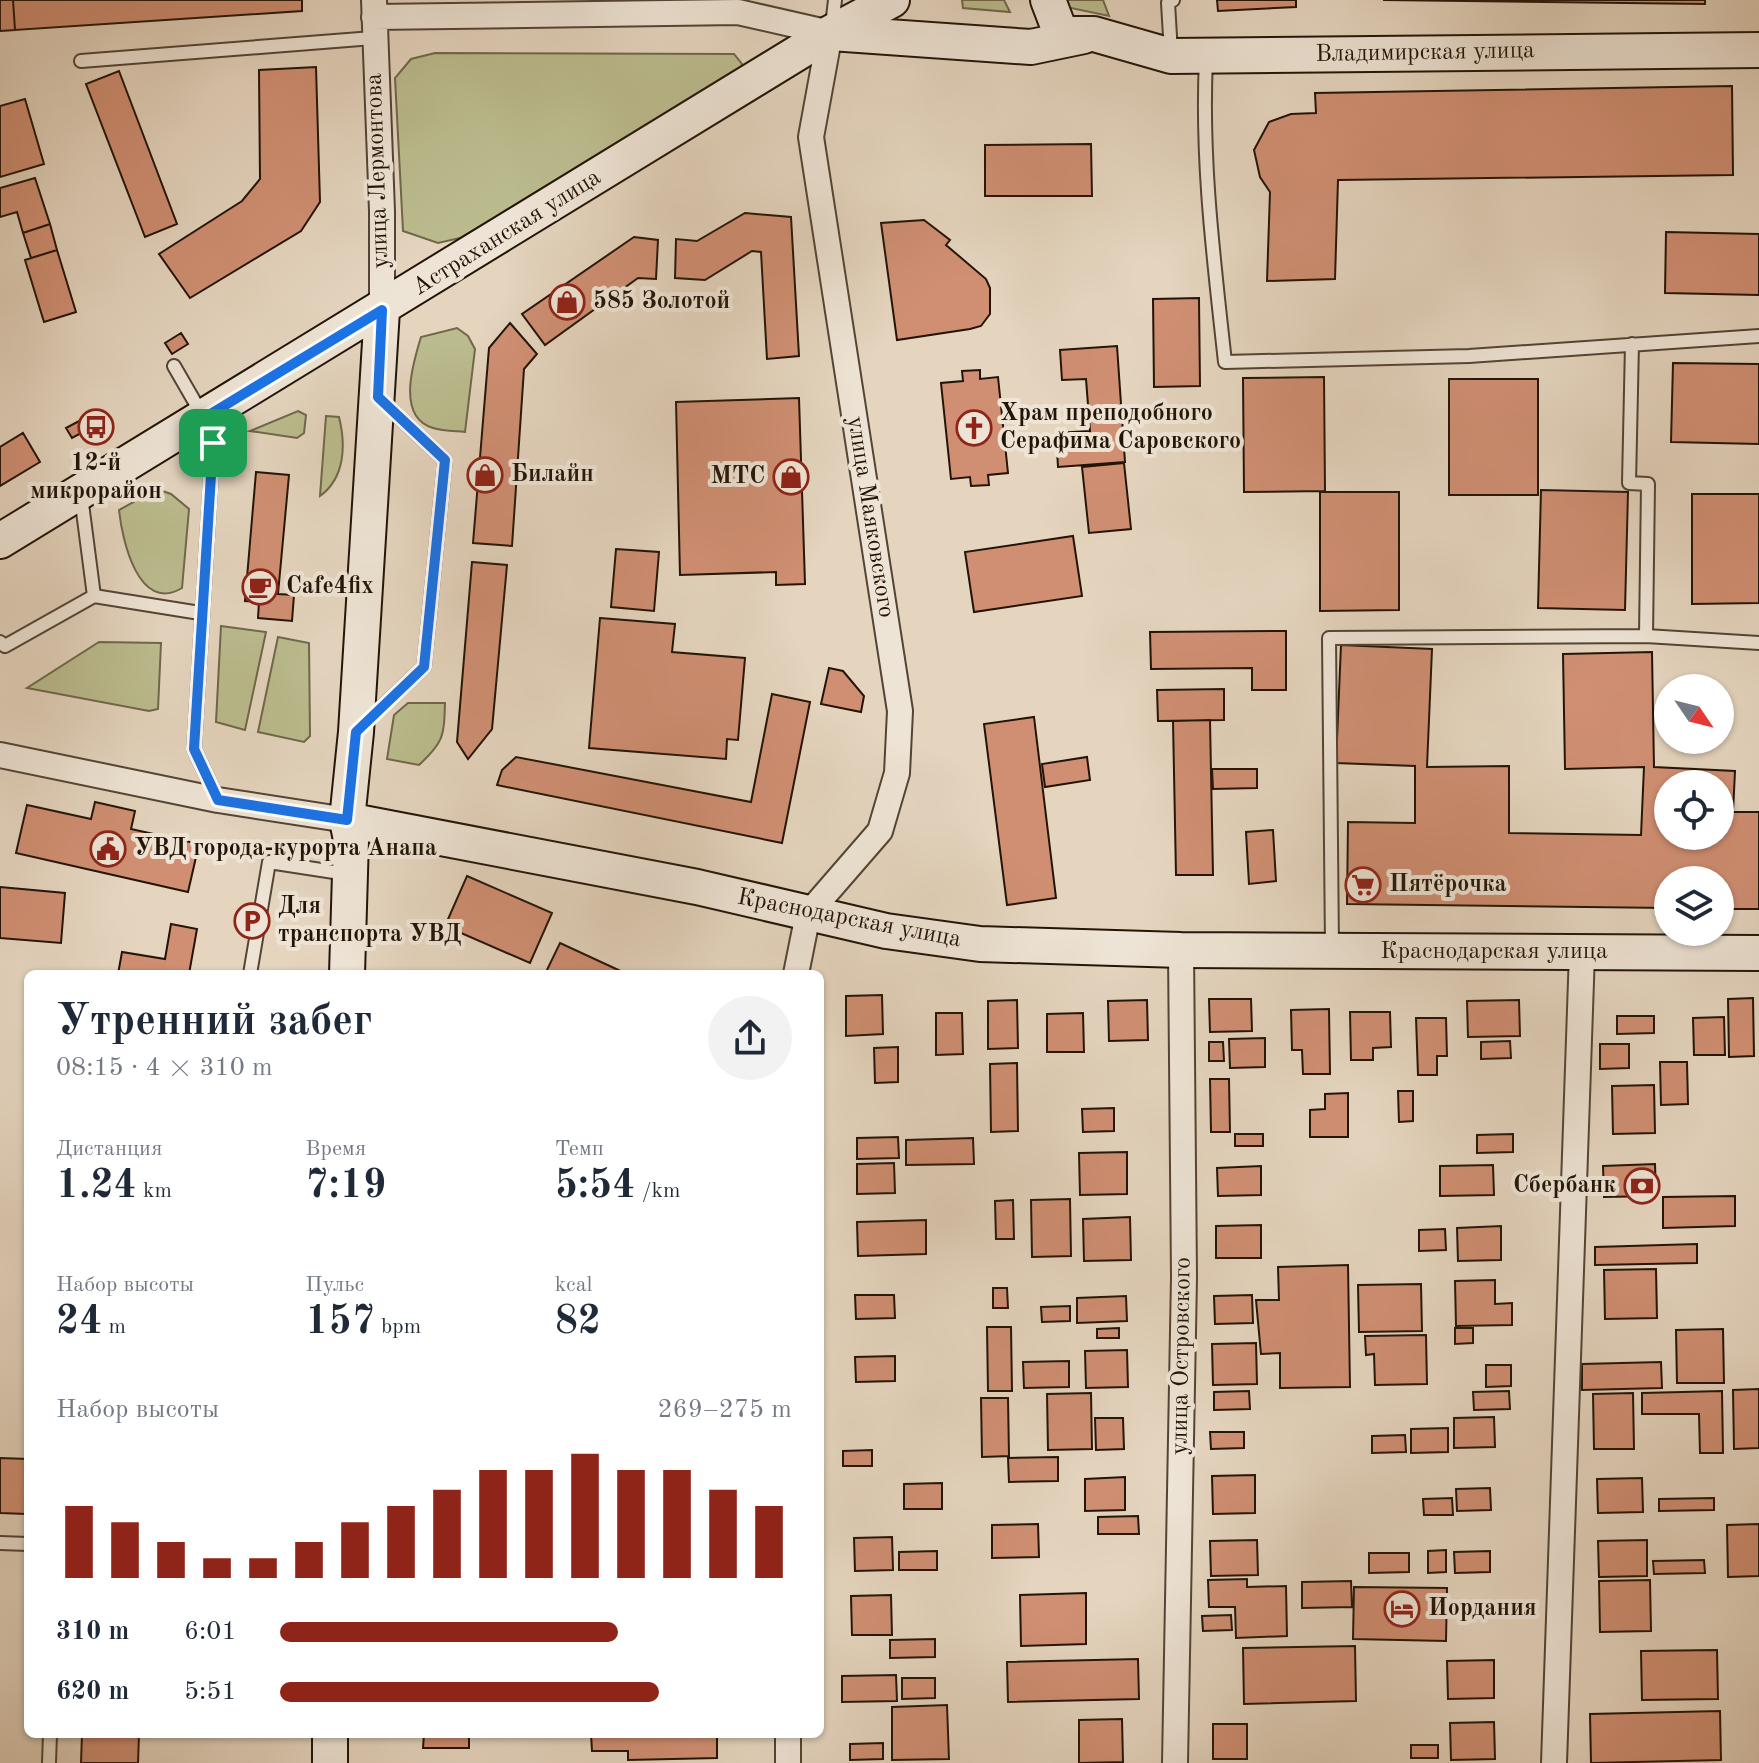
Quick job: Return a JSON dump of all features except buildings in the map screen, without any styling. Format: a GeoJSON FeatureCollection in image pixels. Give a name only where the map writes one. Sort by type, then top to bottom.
{"type":"FeatureCollection","features":[{"type":"Feature","properties":{"kind":"street","name":"Астраханская улица"},"geometry":{"type":"LineString","coordinates":[[0,541],[382,310],[833,16],[892,0]]}},
{"type":"Feature","properties":{"kind":"street","name":"Владимирская улица"},"geometry":{"type":"LineString","coordinates":[[1048,0],[1061,34],[1094,34],[1171,56],[1759,50]]}},
{"type":"Feature","properties":{"kind":"street","name":"Владимирская улица"},"geometry":{"type":"LineString","coordinates":[[374,18],[738,12],[833,16],[1031,47],[1094,34]]}},
{"type":"Feature","properties":{"kind":"street","name":"улица Маяковского"},"geometry":{"type":"LineString","coordinates":[[797,970],[808,914],[880,831],[897,773],[900,711],[811,137],[833,16]]}},
{"type":"Feature","properties":{"kind":"street","name":"улица Лермонтова"},"geometry":{"type":"LineString","coordinates":[[347,970],[351,840],[347,820],[356,732],[382,310],[382,211],[374,18]]}},
{"type":"Feature","properties":{"kind":"street","name":"Краснодарская улица"},"geometry":{"type":"LineString","coordinates":[[0,755],[218,800],[347,820],[697,887],[808,914],[980,944],[1181,950],[1759,953]]}},
{"type":"Feature","properties":{"kind":"street","name":"улица Островского"},"geometry":{"type":"LineString","coordinates":[[1175,1763],[1184,1277],[1181,950]]}},
{"type":"Feature","properties":{"kind":"street"},"geometry":{"type":"LineString","coordinates":[[1554,1763],[1582,952]]}},
{"type":"Feature","properties":{"kind":"street"},"geometry":{"type":"LineString","coordinates":[[330,1738],[330,1763]]}},
{"type":"Feature","properties":{"kind":"street"},"geometry":{"type":"LineString","coordinates":[[788,1738],[788,1763]]}},
{"type":"Feature","properties":{"kind":"lane"},"geometry":{"type":"LineString","coordinates":[[1169,1],[1171,56]]}},
{"type":"Feature","properties":{"kind":"lane"},"geometry":{"type":"LineString","coordinates":[[81,61],[374,18]]}},
{"type":"Feature","properties":{"kind":"lane"},"geometry":{"type":"LineString","coordinates":[[1206,56],[1203,122],[1225,362],[1469,356],[1759,336]]}},
{"type":"Feature","properties":{"kind":"lane"},"geometry":{"type":"LineString","coordinates":[[1632,344],[1629,483],[1648,484],[1646,636]]}},
{"type":"Feature","properties":{"kind":"lane"},"geometry":{"type":"LineString","coordinates":[[174,366],[204,418],[213,443],[200,613],[194,749],[218,800]]}},
{"type":"Feature","properties":{"kind":"lane"},"geometry":{"type":"LineString","coordinates":[[356,732],[424,667],[445,460],[378,397]]}},
{"type":"Feature","properties":{"kind":"lane"},"geometry":{"type":"LineString","coordinates":[[80,490],[94,596]]}},
{"type":"Feature","properties":{"kind":"lane"},"geometry":{"type":"LineString","coordinates":[[0,642],[5,646],[94,596],[200,613]]}},
{"type":"Feature","properties":{"kind":"lane"},"geometry":{"type":"LineString","coordinates":[[1332,951],[1329,638],[1646,636],[1759,643]]}},
{"type":"Feature","properties":{"kind":"lane"},"geometry":{"type":"LineString","coordinates":[[251,970],[269,862],[350,875]]}},
{"type":"Feature","properties":{"kind":"lane"},"geometry":{"type":"LineString","coordinates":[[0,1543],[24,1544]]}},
{"type":"Feature","properties":{"kind":"lane"},"geometry":{"type":"LineString","coordinates":[[49,1763],[50,1738]]}},
{"type":"Feature","properties":{"kind":"green space"},"geometry":{"type":"Polygon","coordinates":[[[962,0],[1004,0],[1010,12],[963,8],[962,0]]]}},
{"type":"Feature","properties":{"kind":"green space"},"geometry":{"type":"Polygon","coordinates":[[[1063,0],[1103,0],[1109,16],[1066,7],[1063,0]]]}},
{"type":"Feature","properties":{"kind":"green space"},"geometry":{"type":"Polygon","coordinates":[[[435,53],[734,54],[742,64],[740,76],[460,238],[438,243],[403,231],[395,78],[411,59],[435,53]]]}},
{"type":"Feature","properties":{"kind":"green space"},"geometry":{"type":"Polygon","coordinates":[[[457,328],[468,336],[475,349],[465,432],[437,429],[422,422],[414,413],[410,388],[421,337],[457,328]]]}},
{"type":"Feature","properties":{"kind":"green space"},"geometry":{"type":"Polygon","coordinates":[[[298,411],[306,415],[304,433],[297,438],[250,431],[298,411]]]}},
{"type":"Feature","properties":{"kind":"green space"},"geometry":{"type":"Polygon","coordinates":[[[326,416],[339,417],[343,450],[334,480],[320,496],[326,416]]]}},
{"type":"Feature","properties":{"kind":"green space"},"geometry":{"type":"Polygon","coordinates":[[[157,489],[171,494],[189,509],[182,588],[167,593],[154,591],[135,570],[119,510],[157,489]]]}},
{"type":"Feature","properties":{"kind":"green space"},"geometry":{"type":"Polygon","coordinates":[[[221,626],[266,632],[245,730],[216,722],[221,626]]]}},
{"type":"Feature","properties":{"kind":"green space"},"geometry":{"type":"Polygon","coordinates":[[[278,637],[309,643],[310,736],[304,742],[258,732],[278,637]]]}},
{"type":"Feature","properties":{"kind":"green space"},"geometry":{"type":"Polygon","coordinates":[[[99,642],[161,643],[158,709],[149,711],[27,688],[99,642]]]}},
{"type":"Feature","properties":{"kind":"green space"},"geometry":{"type":"Polygon","coordinates":[[[408,703],[445,703],[441,738],[419,765],[387,759],[394,715],[408,703]]]}},
{"type":"Feature","properties":{"kind":"place","name":"585 Золотой"},"geometry":{"type":"Point","coordinates":[567,302]}},
{"type":"Feature","properties":{"kind":"place","name":"12-й микрорайон"},"geometry":{"type":"Point","coordinates":[96,427]}},
{"type":"Feature","properties":{"kind":"place","name":"Храм преподобного Серафима Саровского"},"geometry":{"type":"Point","coordinates":[974,428]}},
{"type":"Feature","properties":{"kind":"place","name":"Билайн"},"geometry":{"type":"Point","coordinates":[485,475]}},
{"type":"Feature","properties":{"kind":"place","name":"МТС"},"geometry":{"type":"Point","coordinates":[791,477]}},
{"type":"Feature","properties":{"kind":"place","name":"Cafe4fix"},"geometry":{"type":"Point","coordinates":[260,587]}},
{"type":"Feature","properties":{"kind":"place","name":"УВД города-курорта Анапа"},"geometry":{"type":"Point","coordinates":[108,849]}},
{"type":"Feature","properties":{"kind":"place","name":"Пятёрочка"},"geometry":{"type":"Point","coordinates":[1363,885]}},
{"type":"Feature","properties":{"kind":"place","name":"Для транспорта УВД"},"geometry":{"type":"Point","coordinates":[252,921]}},
{"type":"Feature","properties":{"kind":"place","name":"Сбербанк"},"geometry":{"type":"Point","coordinates":[1642,1186]}},
{"type":"Feature","properties":{"kind":"place","name":"Иордания"},"geometry":{"type":"Point","coordinates":[1402,1609]}},
{"type":"Feature","properties":{"kind":"route"},"geometry":{"type":"LineString","coordinates":[[382,310],[378,397],[445,460],[424,667],[356,732],[347,820],[218,800],[194,749],[200,613],[213,443],[204,418],[382,310]]}}]}
